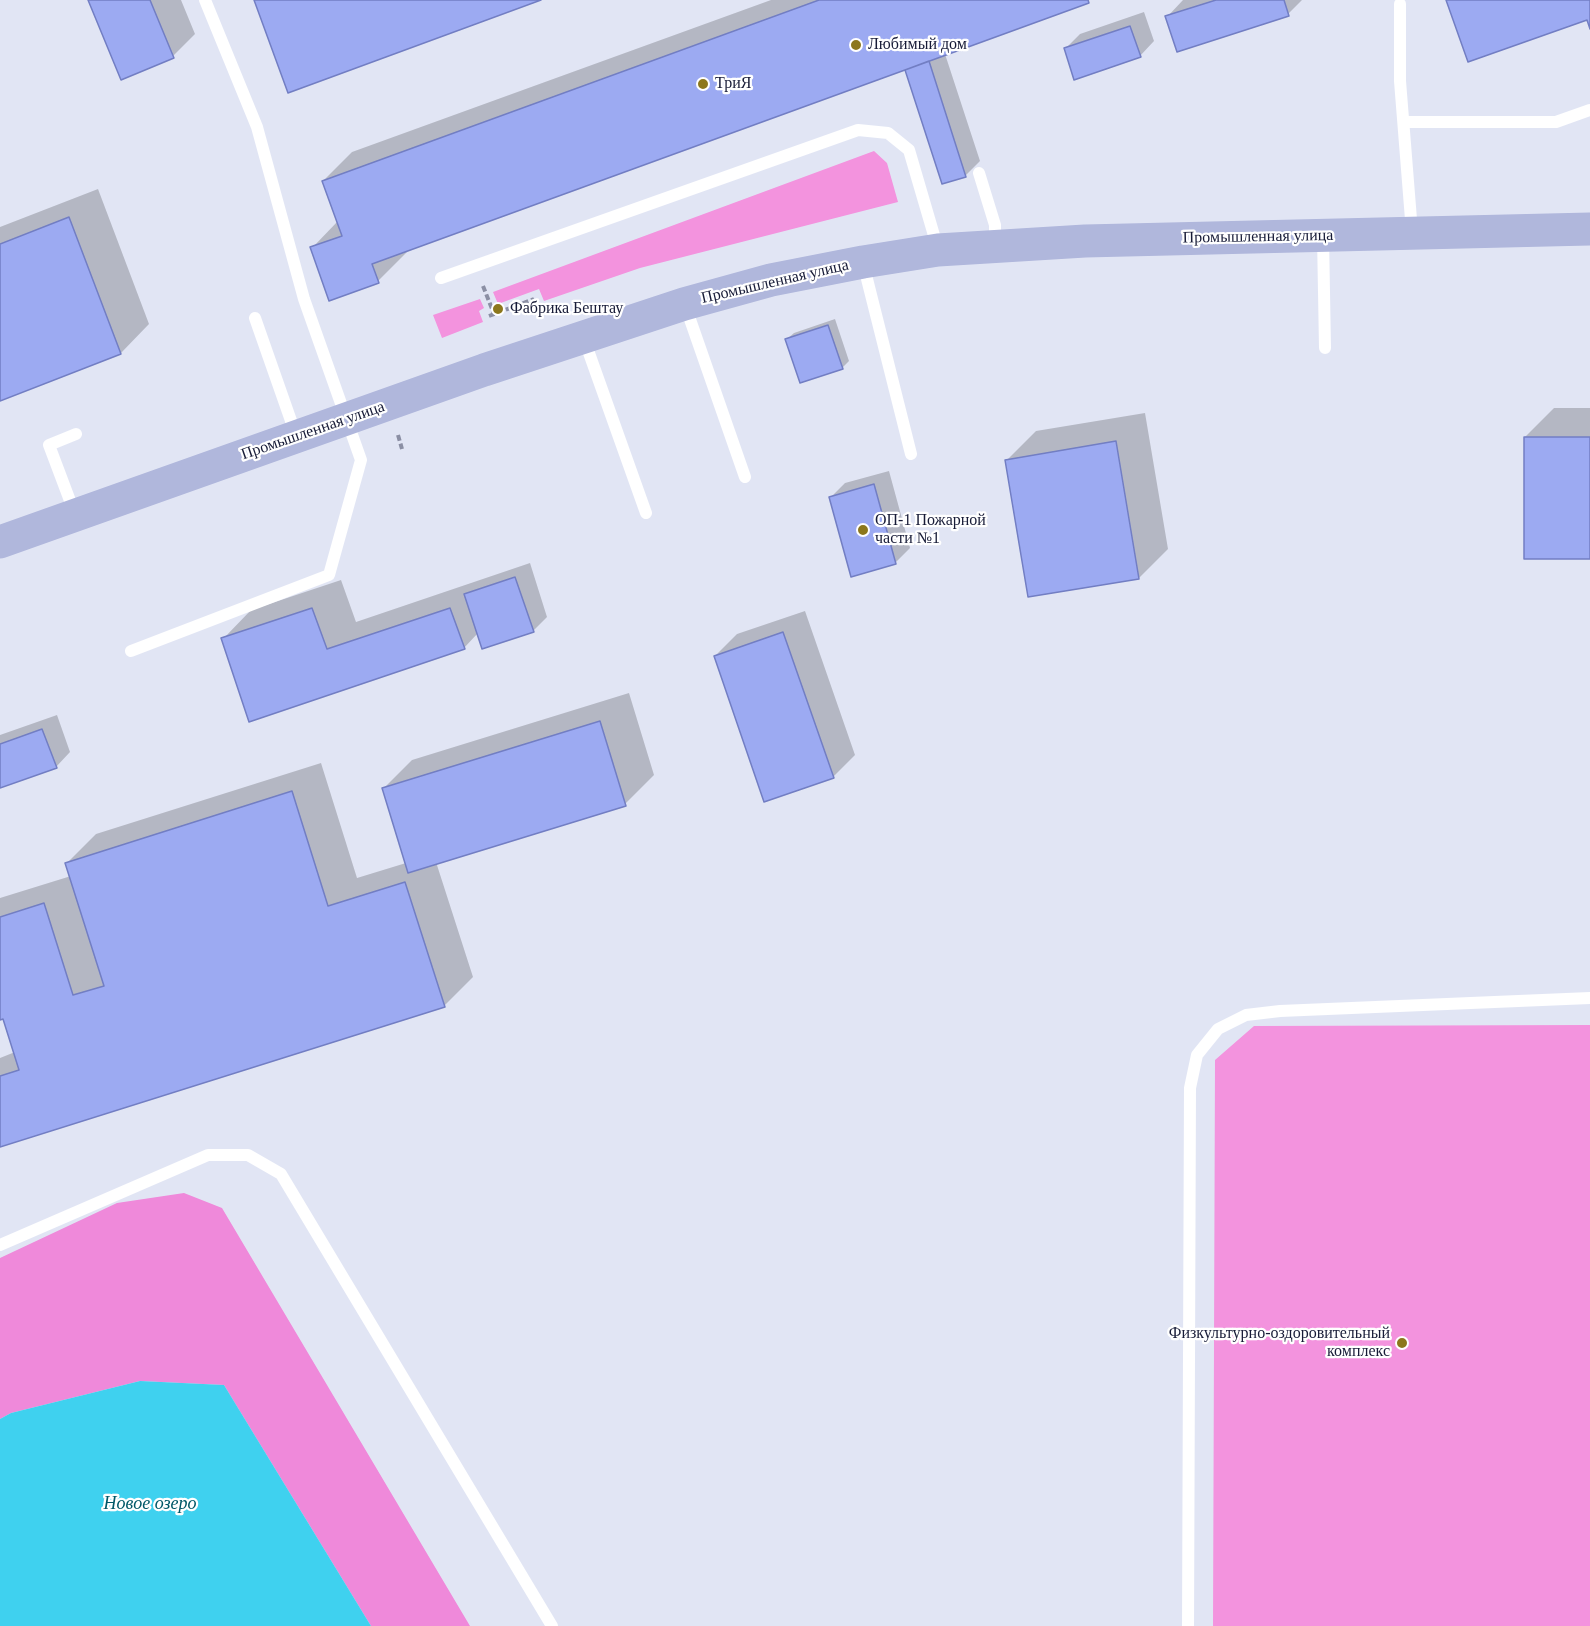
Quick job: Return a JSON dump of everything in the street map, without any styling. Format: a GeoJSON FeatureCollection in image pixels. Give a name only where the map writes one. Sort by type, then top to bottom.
{"type":"FeatureCollection","features":[{"type":"Feature","properties":{"kind":"main road","name":"Промышленная улица"},"geometry":{"type":"LineString","coordinates":[[0,542],[296,436],[684,304],[771,280],[938,250],[996,246],[1085,241],[1590,230]]}},
{"type":"Feature","properties":{"kind":"lane"},"geometry":{"type":"LineString","coordinates":[[131,651],[329,575],[361,460],[304,299],[257,127],[205,0]]}},
{"type":"Feature","properties":{"kind":"lane"},"geometry":{"type":"LineString","coordinates":[[1400,4],[1400,81],[1412,233]]}},
{"type":"Feature","properties":{"kind":"lane"},"geometry":{"type":"LineString","coordinates":[[1404,122],[1556,122],[1590,110]]}},
{"type":"Feature","properties":{"kind":"lane"},"geometry":{"type":"LineString","coordinates":[[441,278],[858,130],[888,133],[909,150],[938,250]]}},
{"type":"Feature","properties":{"kind":"lane"},"geometry":{"type":"LineString","coordinates":[[979,173],[995,225],[996,246]]}},
{"type":"Feature","properties":{"kind":"lane"},"geometry":{"type":"LineString","coordinates":[[1323,235],[1324,348]]}},
{"type":"Feature","properties":{"kind":"lane"},"geometry":{"type":"LineString","coordinates":[[863,262],[911,454]]}},
{"type":"Feature","properties":{"kind":"lane"},"geometry":{"type":"LineString","coordinates":[[684,304],[745,477]]}},
{"type":"Feature","properties":{"kind":"lane"},"geometry":{"type":"LineString","coordinates":[[255,318],[296,436]]}},
{"type":"Feature","properties":{"kind":"lane"},"geometry":{"type":"LineString","coordinates":[[584,338],[646,513]]}},
{"type":"Feature","properties":{"kind":"lane"},"geometry":{"type":"LineString","coordinates":[[75,515],[49,445],[76,434]]}},
{"type":"Feature","properties":{"kind":"lane"},"geometry":{"type":"LineString","coordinates":[[1188,1626],[1190,1088],[1197,1055],[1218,1029],[1246,1015],[1280,1011],[1590,998]]}},
{"type":"Feature","properties":{"kind":"lane"},"geometry":{"type":"LineString","coordinates":[[0,1245],[208,1155],[248,1155],[281,1174],[552,1626]]}},
{"type":"Feature","properties":{"kind":"path"},"geometry":{"type":"LineString","coordinates":[[487,296],[494,314]]}},
{"type":"Feature","properties":{"kind":"path"},"geometry":{"type":"LineString","coordinates":[[489,316],[534,299]]}},
{"type":"Feature","properties":{"kind":"shaded area"},"geometry":{"type":"Polygon","coordinates":[[[874,151],[887,163],[898,202],[640,268],[544,301],[539,289],[498,304],[493,292],[874,151]]]}},
{"type":"Feature","properties":{"kind":"shaded area"},"geometry":{"type":"Polygon","coordinates":[[[480,299],[484,308],[479,311],[483,322],[442,338],[433,315],[480,299]]]}},
{"type":"Feature","properties":{"kind":"shaded area","name":"Физкультурно-оздоровительный комплекс"},"geometry":{"type":"Polygon","coordinates":[[[1590,1025],[1590,1626],[1213,1626],[1215,1060],[1254,1026],[1590,1025]]]}},
{"type":"Feature","properties":{"kind":"shaded area"},"geometry":{"type":"Polygon","coordinates":[[[184,1193],[222,1208],[470,1626],[371,1626],[224,1385],[140,1381],[11,1413],[0,1419],[0,1258],[117,1203],[184,1193]]]}},
{"type":"Feature","properties":{"kind":"water","name":"Новое озеро"},"geometry":{"type":"Polygon","coordinates":[[[140,1381],[224,1385],[371,1626],[0,1626],[0,1419],[11,1413],[140,1381]]]}},
{"type":"Feature","properties":{"kind":"building"},"geometry":{"type":"Polygon","coordinates":[[[88,0],[150,0],[174,58],[121,80],[88,0]]]}},
{"type":"Feature","properties":{"kind":"building"},"geometry":{"type":"Polygon","coordinates":[[[254,0],[541,0],[288,93],[254,0]]]}},
{"type":"Feature","properties":{"kind":"building"},"geometry":{"type":"Polygon","coordinates":[[[819,0],[1088,0],[1089,3],[372,264],[379,283],[329,301],[310,247],[342,236],[322,181],[819,0]]]}},
{"type":"Feature","properties":{"kind":"building"},"geometry":{"type":"Polygon","coordinates":[[[1216,0],[1284,0],[1289,16],[1177,52],[1165,16],[1216,0]]]}},
{"type":"Feature","properties":{"kind":"building"},"geometry":{"type":"Polygon","coordinates":[[[1446,0],[1590,0],[1590,29],[1587,20],[1468,62],[1446,0]]]}},
{"type":"Feature","properties":{"kind":"building"},"geometry":{"type":"Polygon","coordinates":[[[1130,26],[1141,57],[1074,80],[1064,48],[1130,26]]]}},
{"type":"Feature","properties":{"kind":"building"},"geometry":{"type":"Polygon","coordinates":[[[929,61],[966,177],[942,184],[905,70],[929,61]]]}},
{"type":"Feature","properties":{"kind":"building"},"geometry":{"type":"Polygon","coordinates":[[[69,217],[121,354],[0,401],[0,244],[69,217]]]}},
{"type":"Feature","properties":{"kind":"building"},"geometry":{"type":"Polygon","coordinates":[[[828,325],[843,369],[800,383],[785,339],[828,325]]]}},
{"type":"Feature","properties":{"kind":"building"},"geometry":{"type":"Polygon","coordinates":[[[1524,437],[1590,437],[1590,559],[1524,559],[1524,437]]]}},
{"type":"Feature","properties":{"kind":"building"},"geometry":{"type":"Polygon","coordinates":[[[1116,441],[1139,579],[1028,597],[1005,460],[1116,441]]]}},
{"type":"Feature","properties":{"kind":"building","name":"ОП-1 Пожарной части №1"},"geometry":{"type":"Polygon","coordinates":[[[874,484],[896,564],[851,577],[829,497],[874,484]]]}},
{"type":"Feature","properties":{"kind":"building"},"geometry":{"type":"Polygon","coordinates":[[[515,577],[534,632],[482,649],[464,594],[515,577]]]}},
{"type":"Feature","properties":{"kind":"building"},"geometry":{"type":"Polygon","coordinates":[[[312,608],[327,649],[450,608],[465,649],[249,722],[221,638],[312,608]]]}},
{"type":"Feature","properties":{"kind":"building"},"geometry":{"type":"Polygon","coordinates":[[[783,632],[834,778],[764,802],[714,656],[783,632]]]}},
{"type":"Feature","properties":{"kind":"building"},"geometry":{"type":"Polygon","coordinates":[[[600,721],[626,806],[408,873],[382,788],[600,721]]]}},
{"type":"Feature","properties":{"kind":"building"},"geometry":{"type":"Polygon","coordinates":[[[42,729],[57,768],[0,788],[0,744],[42,729]]]}},
{"type":"Feature","properties":{"kind":"building"},"geometry":{"type":"Polygon","coordinates":[[[292,791],[328,906],[405,882],[445,1007],[0,1147],[0,1076],[19,1070],[3,1019],[0,1020],[0,917],[44,903],[73,995],[104,986],[65,863],[292,791]]]}},
{"type":"Feature","properties":{"kind":"place","name":"Любимый дом"},"geometry":{"type":"Point","coordinates":[856,45]}},
{"type":"Feature","properties":{"kind":"place","name":"ТриЯ"},"geometry":{"type":"Point","coordinates":[703,84]}},
{"type":"Feature","properties":{"kind":"place","name":"Фабрика Бештау"},"geometry":{"type":"Point","coordinates":[498,309]}},
{"type":"Feature","properties":{"kind":"place","name":"ОП-1 Пожарной части №1"},"geometry":{"type":"Point","coordinates":[863,530]}},
{"type":"Feature","properties":{"kind":"place","name":"Физкультурно-оздоровительный комплекс"},"geometry":{"type":"Point","coordinates":[1402,1343]}}]}
